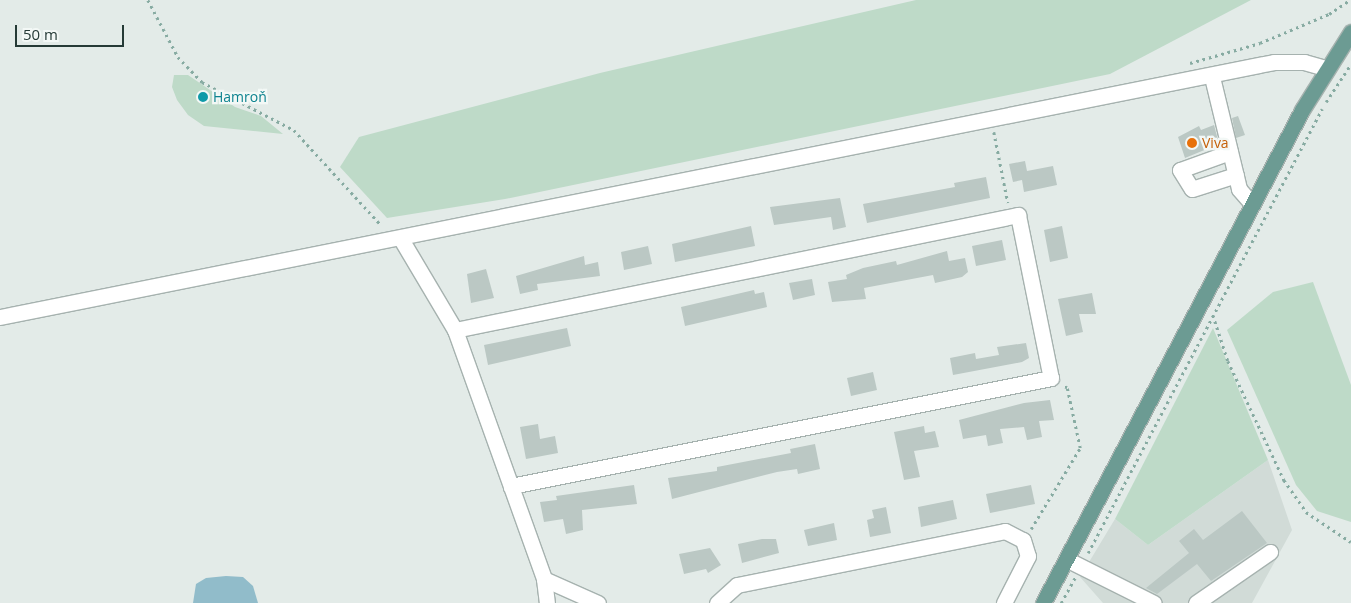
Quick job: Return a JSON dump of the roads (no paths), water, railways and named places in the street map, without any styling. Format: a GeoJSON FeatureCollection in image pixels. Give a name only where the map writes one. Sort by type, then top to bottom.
{"type":"FeatureCollection","features":[{"type":"Feature","properties":{"kind":"main road"},"geometry":{"type":"LineString","coordinates":[[1043,603],[1325,68],[1351,32]]}},
{"type":"Feature","properties":{"kind":"street"},"geometry":{"type":"LineString","coordinates":[[0,317],[1212,78],[1274,62],[1304,62],[1325,68]]}},
{"type":"Feature","properties":{"kind":"street"},"geometry":{"type":"LineString","coordinates":[[1212,78],[1239,189],[1252,204]]}},
{"type":"Feature","properties":{"kind":"street"},"geometry":{"type":"LineString","coordinates":[[1230,152],[1180,170],[1192,189],[1236,175]]}},
{"type":"Feature","properties":{"kind":"street"},"geometry":{"type":"LineString","coordinates":[[455,330],[1018,215],[1051,378],[511,486]]}},
{"type":"Feature","properties":{"kind":"street"},"geometry":{"type":"LineString","coordinates":[[401,238],[455,330],[544,579],[547,603]]}},
{"type":"Feature","properties":{"kind":"street"},"geometry":{"type":"LineString","coordinates":[[717,603],[737,585],[1005,532],[1023,540],[1028,556],[1004,603]]}},
{"type":"Feature","properties":{"kind":"street"},"geometry":{"type":"LineString","coordinates":[[1196,603],[1270,552]]}},
{"type":"Feature","properties":{"kind":"street"},"geometry":{"type":"LineString","coordinates":[[1066,559],[1080,568],[1154,603]]}},
{"type":"Feature","properties":{"kind":"street"},"geometry":{"type":"LineString","coordinates":[[544,579],[598,603]]}},
{"type":"Feature","properties":{"kind":"water"},"geometry":{"type":"Polygon","coordinates":[[[243,577],[253,586],[258,603],[193,603],[196,584],[206,578],[243,577]]]}},
{"type":"Feature","properties":{"kind":"place","name":"Hamroň"},"geometry":{"type":"Point","coordinates":[203,97]}},
{"type":"Feature","properties":{"kind":"place","name":"Viva"},"geometry":{"type":"Point","coordinates":[1192,143]}}]}
